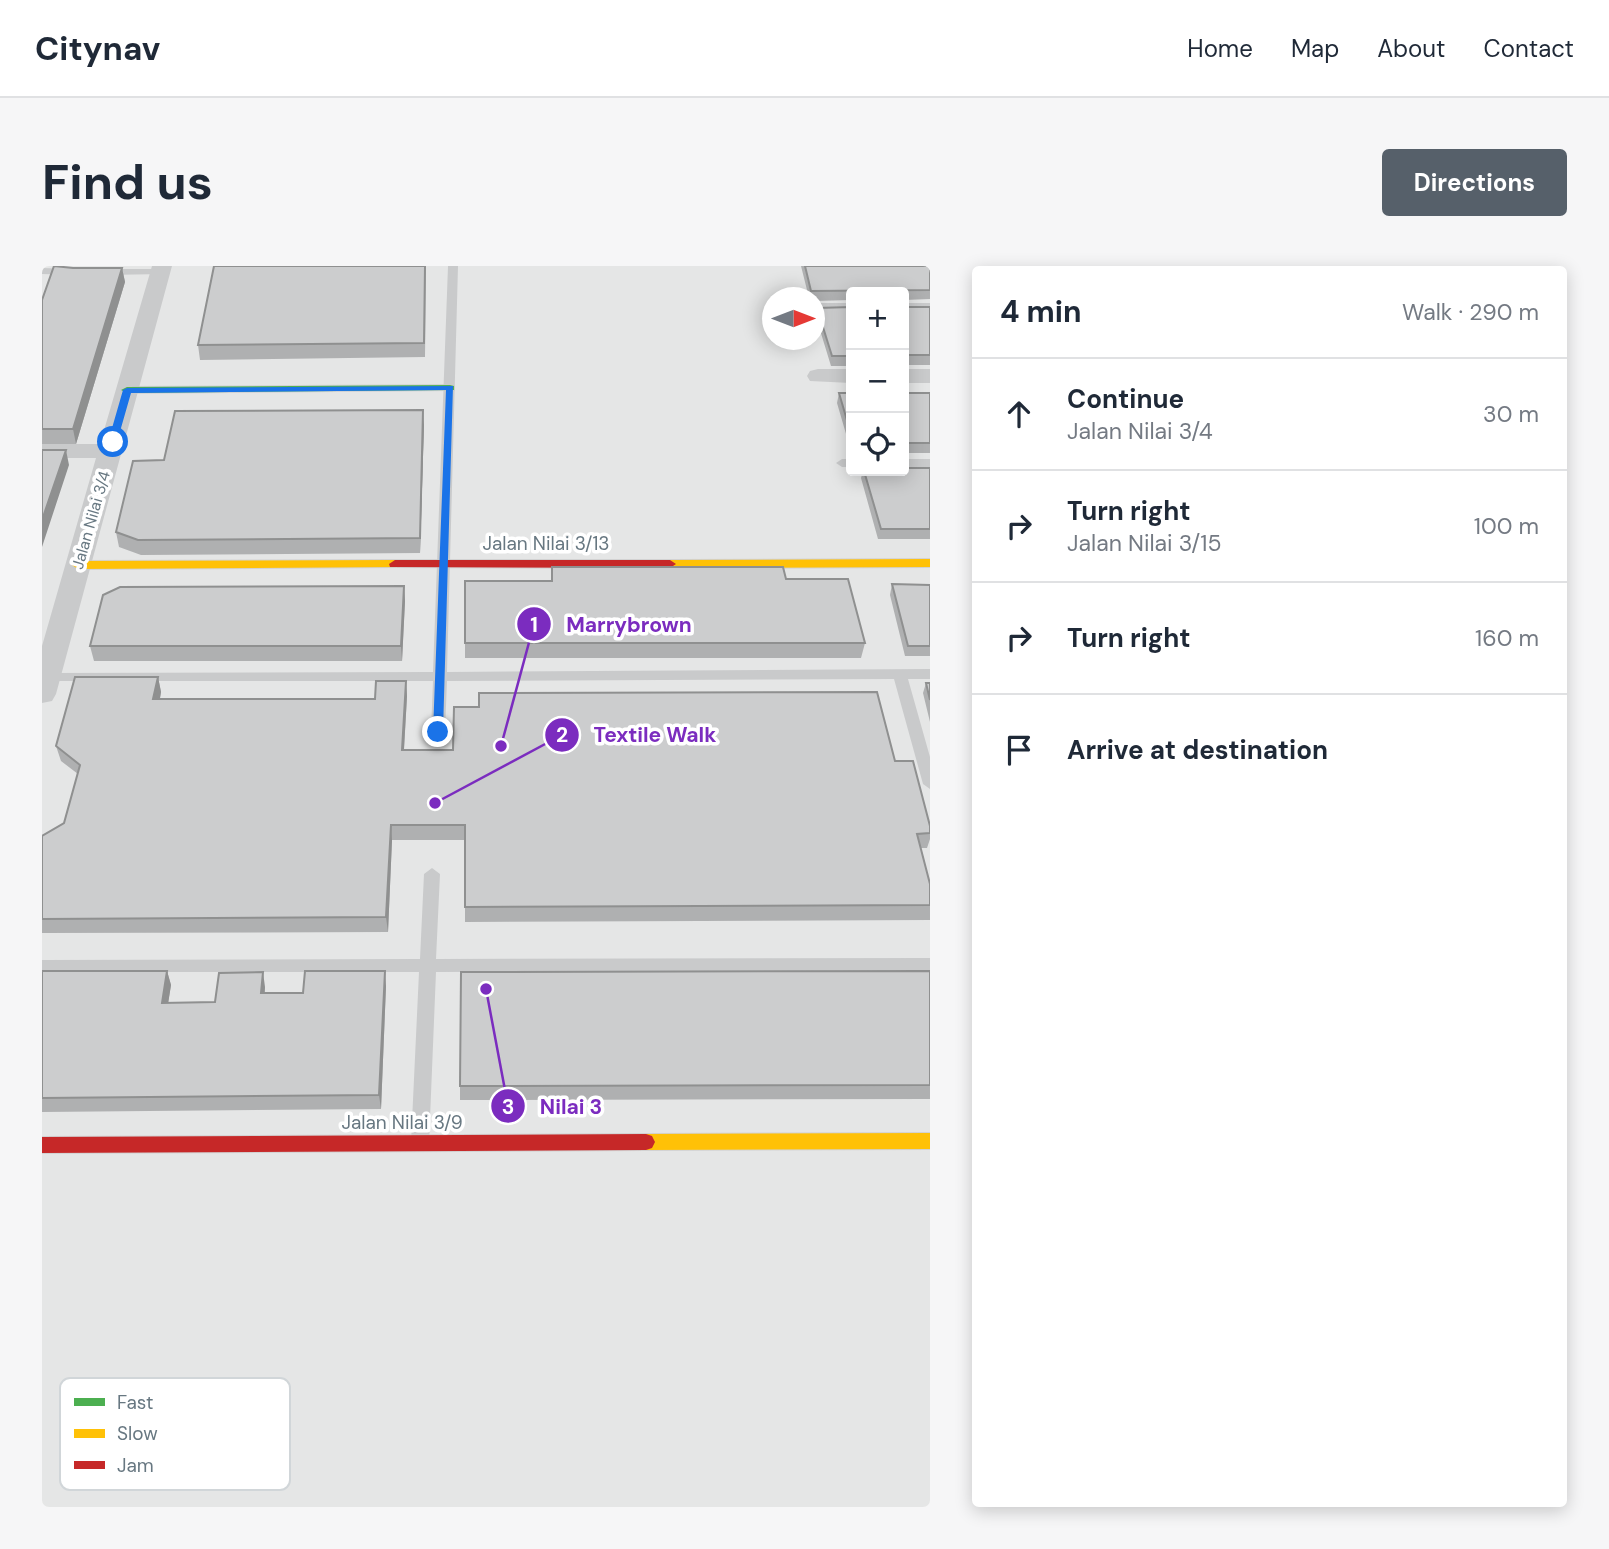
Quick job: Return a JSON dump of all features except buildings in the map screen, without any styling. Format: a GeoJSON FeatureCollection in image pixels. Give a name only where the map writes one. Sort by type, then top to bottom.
{"type":"FeatureCollection","features":[{"type":"Feature","properties":{"kind":"street","name":"Jalan Nilai 3/4"},"geometry":{"type":"LineString","coordinates":[[46,672],[162,269]]}},
{"type":"Feature","properties":{"kind":"street"},"geometry":{"type":"LineString","coordinates":[[818,376],[846,376]]}},
{"type":"Feature","properties":{"kind":"street"},"geometry":{"type":"LineString","coordinates":[[909,376],[930,376]]}},
{"type":"Feature","properties":{"kind":"street"},"geometry":{"type":"LineString","coordinates":[[127,390],[450,388]]}},
{"type":"Feature","properties":{"kind":"street"},"geometry":{"type":"LineString","coordinates":[[42,451],[110,451]]}},
{"type":"Feature","properties":{"kind":"street","name":"Jalan Nilai 3/13"},"geometry":{"type":"LineString","coordinates":[[78,565],[930,563]]}},
{"type":"Feature","properties":{"kind":"street","name":"Jalan Nilai 3/9"},"geometry":{"type":"LineString","coordinates":[[42,1145],[930,1141]]}},
{"type":"Feature","properties":{"kind":"lane"},"geometry":{"type":"LineString","coordinates":[[438,732],[453,266]]}},
{"type":"Feature","properties":{"kind":"lane"},"geometry":{"type":"LineString","coordinates":[[95,272],[162,269]]}},
{"type":"Feature","properties":{"kind":"lane"},"geometry":{"type":"LineString","coordinates":[[43,271],[82,272]]}},
{"type":"Feature","properties":{"kind":"lane"},"geometry":{"type":"LineString","coordinates":[[825,306],[846,306]]}},
{"type":"Feature","properties":{"kind":"lane"},"geometry":{"type":"LineString","coordinates":[[909,306],[930,306]]}},
{"type":"Feature","properties":{"kind":"lane"},"geometry":{"type":"LineString","coordinates":[[909,463],[930,463]]}},
{"type":"Feature","properties":{"kind":"lane"},"geometry":{"type":"LineString","coordinates":[[46,672],[930,674]]}},
{"type":"Feature","properties":{"kind":"lane"},"geometry":{"type":"LineString","coordinates":[[900,674],[930,784]]}},
{"type":"Feature","properties":{"kind":"lane"},"geometry":{"type":"LineString","coordinates":[[420,1143],[432,874]]}},
{"type":"Feature","properties":{"kind":"lane"},"geometry":{"type":"LineString","coordinates":[[42,966],[930,964]]}},
{"type":"Feature","properties":{"kind":"shaded area"},"geometry":{"type":"Polygon","coordinates":[[[42,266],[930,266],[930,1507],[42,1507],[42,266]]]}},
{"type":"Feature","properties":{"kind":"traffic: fast"},"geometry":{"type":"LineString","coordinates":[[127,390],[450,388]]}},
{"type":"Feature","properties":{"kind":"traffic: slow"},"geometry":{"type":"LineString","coordinates":[[670,564],[930,563]]}},
{"type":"Feature","properties":{"kind":"traffic: slow"},"geometry":{"type":"LineString","coordinates":[[78,565],[395,564]]}},
{"type":"Feature","properties":{"kind":"traffic: slow"},"geometry":{"type":"LineString","coordinates":[[646,1142],[930,1141]]}},
{"type":"Feature","properties":{"kind":"traffic: jam"},"geometry":{"type":"LineString","coordinates":[[395,564],[670,564]]}},
{"type":"Feature","properties":{"kind":"traffic: jam"},"geometry":{"type":"LineString","coordinates":[[42,1145],[646,1142]]}},
{"type":"Feature","properties":{"kind":"place","name":"Marrybrown"},"geometry":{"type":"Point","coordinates":[501,746]}},
{"type":"Feature","properties":{"kind":"place","name":"Textile Walk"},"geometry":{"type":"Point","coordinates":[435,803]}},
{"type":"Feature","properties":{"kind":"place","name":"Nilai 3"},"geometry":{"type":"Point","coordinates":[486,989]}},
{"type":"Feature","properties":{"kind":"route"},"geometry":{"type":"LineString","coordinates":[[113,442],[127,390],[450,388],[438,732]]}}]}
